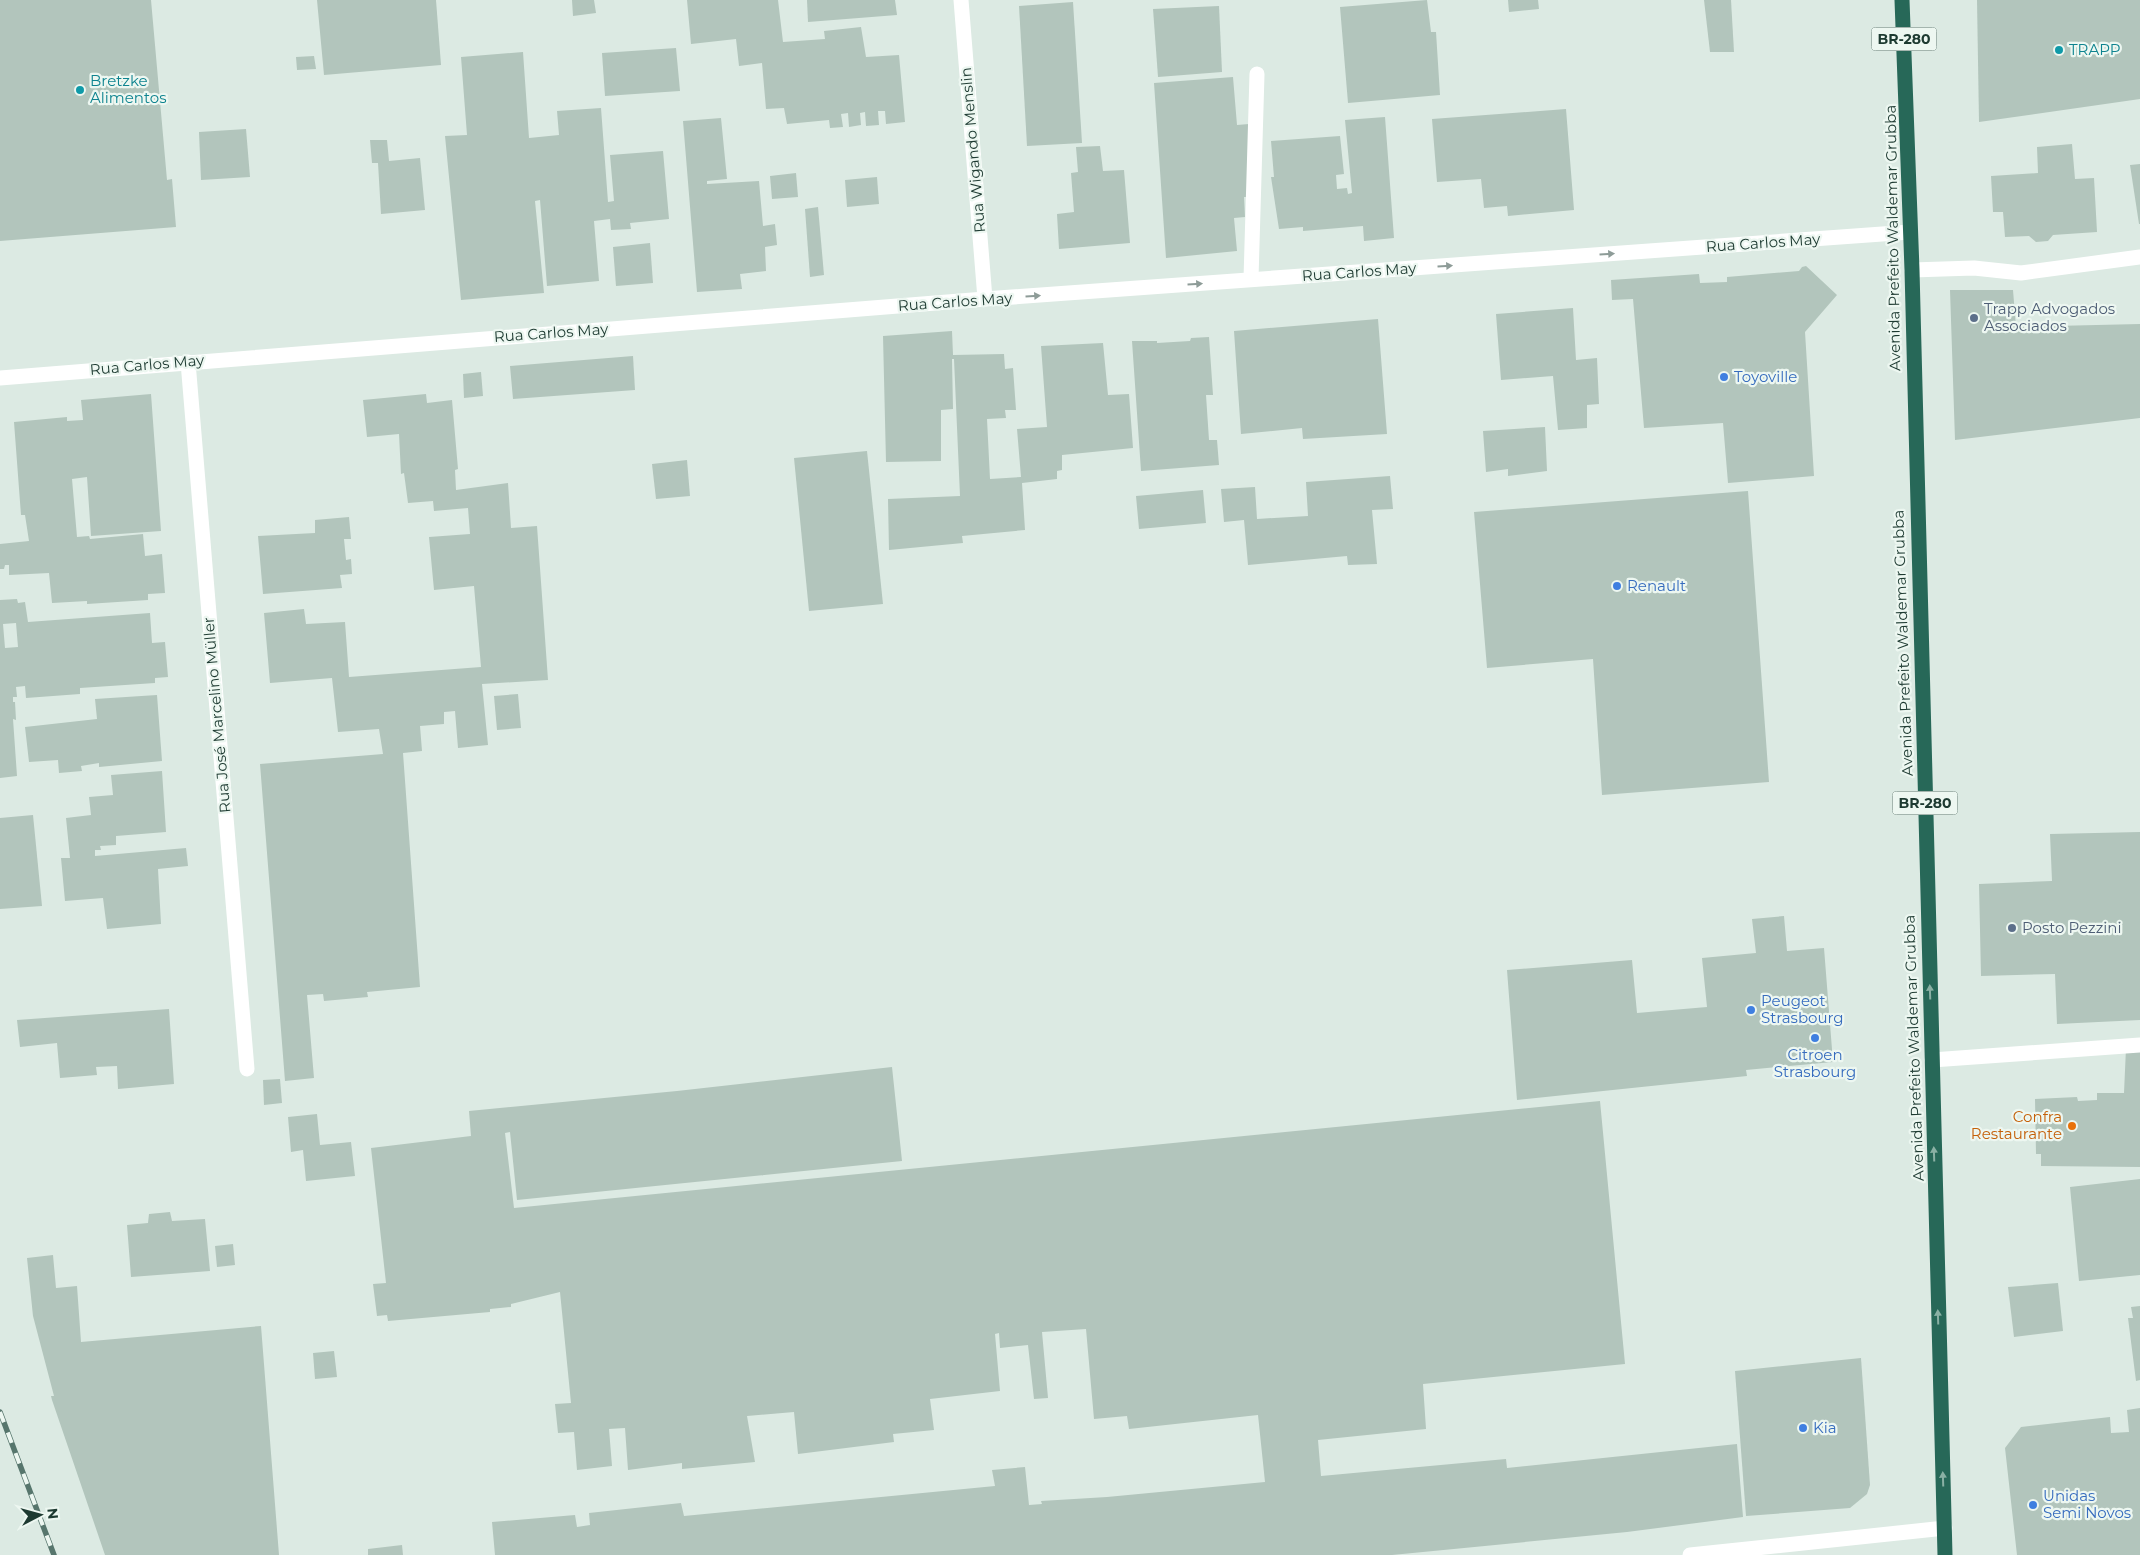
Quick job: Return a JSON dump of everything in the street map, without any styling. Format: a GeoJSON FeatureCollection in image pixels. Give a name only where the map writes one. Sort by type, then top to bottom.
{"type":"FeatureCollection","features":[{"type":"Feature","properties":{"kind":"highway","name":"Avenida Prefeito Waldemar Grubba"},"geometry":{"type":"LineString","coordinates":[[1902,0],[1912,270],[1945,1555]]}},
{"type":"Feature","properties":{"kind":"street","name":"Rua Wigando Menslin"},"geometry":{"type":"LineString","coordinates":[[961,0],[985,299]]}},
{"type":"Feature","properties":{"kind":"street"},"geometry":{"type":"LineString","coordinates":[[1251,279],[1257,74]]}},
{"type":"Feature","properties":{"kind":"street","name":"Rua Carlos May"},"geometry":{"type":"LineString","coordinates":[[0,378],[985,299],[1910,232]]}},
{"type":"Feature","properties":{"kind":"street"},"geometry":{"type":"LineString","coordinates":[[1912,270],[1974,268],[2020,273],[2140,257]]}},
{"type":"Feature","properties":{"kind":"street","name":"Rua José Marcelino Müller"},"geometry":{"type":"LineString","coordinates":[[188,362],[247,1069]]}},
{"type":"Feature","properties":{"kind":"street"},"geometry":{"type":"LineString","coordinates":[[1932,1060],[2140,1045]]}},
{"type":"Feature","properties":{"kind":"street"},"geometry":{"type":"LineString","coordinates":[[1690,1555],[1945,1528]]}},
{"type":"Feature","properties":{"kind":"building","name":"Bretzke Alimentos"},"geometry":{"type":"Polygon","coordinates":[[[0,0],[151,0],[167,180],[172,179],[176,227],[0,241],[0,0]]]}},
{"type":"Feature","properties":{"kind":"building"},"geometry":{"type":"Polygon","coordinates":[[[317,0],[436,0],[441,65],[324,75],[317,0]]]}},
{"type":"Feature","properties":{"kind":"building"},"geometry":{"type":"Polygon","coordinates":[[[572,0],[594,0],[596,13],[573,16],[572,0]]]}},
{"type":"Feature","properties":{"kind":"building"},"geometry":{"type":"Polygon","coordinates":[[[687,0],[778,0],[783,42],[825,39],[824,31],[861,27],[866,57],[899,55],[905,122],[886,124],[885,111],[878,111],[879,125],[866,126],[865,112],[860,113],[861,125],[849,127],[848,113],[841,114],[843,127],[830,128],[829,120],[787,124],[784,108],[766,109],[762,63],[739,66],[736,39],[691,44],[687,0]]]}},
{"type":"Feature","properties":{"kind":"building"},"geometry":{"type":"Polygon","coordinates":[[[807,0],[895,0],[897,15],[808,22],[807,0]]]}},
{"type":"Feature","properties":{"kind":"building"},"geometry":{"type":"Polygon","coordinates":[[[1427,0],[1431,32],[1436,32],[1440,95],[1348,103],[1340,7],[1427,0]]]}},
{"type":"Feature","properties":{"kind":"building"},"geometry":{"type":"Polygon","coordinates":[[[1508,0],[1538,0],[1539,9],[1509,12],[1508,0]]]}},
{"type":"Feature","properties":{"kind":"building"},"geometry":{"type":"Polygon","coordinates":[[[1704,0],[1731,0],[1734,52],[1710,52],[1704,0]]]}},
{"type":"Feature","properties":{"kind":"building","name":"TRAPP"},"geometry":{"type":"Polygon","coordinates":[[[1977,0],[2140,0],[2140,99],[1979,122],[1977,0]]]}},
{"type":"Feature","properties":{"kind":"building"},"geometry":{"type":"Polygon","coordinates":[[[1073,2],[1082,143],[1027,146],[1019,6],[1073,2]]]}},
{"type":"Feature","properties":{"kind":"building"},"geometry":{"type":"Polygon","coordinates":[[[1219,6],[1222,72],[1158,77],[1153,9],[1219,6]]]}},
{"type":"Feature","properties":{"kind":"building"},"geometry":{"type":"Polygon","coordinates":[[[676,48],[680,91],[605,96],[602,53],[676,48]]]}},
{"type":"Feature","properties":{"kind":"building"},"geometry":{"type":"Polygon","coordinates":[[[523,52],[529,138],[559,135],[557,111],[601,108],[608,202],[614,201],[610,155],[663,151],[669,219],[630,223],[631,229],[611,230],[610,219],[594,221],[599,281],[547,286],[540,200],[535,201],[544,293],[461,300],[445,136],[467,135],[461,57],[523,52]]]}},
{"type":"Feature","properties":{"kind":"building"},"geometry":{"type":"Polygon","coordinates":[[[314,56],[316,69],[297,70],[296,57],[314,56]]]}},
{"type":"Feature","properties":{"kind":"building"},"geometry":{"type":"Polygon","coordinates":[[[1233,77],[1237,125],[1249,124],[1248,197],[1244,197],[1245,217],[1234,218],[1237,251],[1166,258],[1154,83],[1233,77]]]}},
{"type":"Feature","properties":{"kind":"building"},"geometry":{"type":"Polygon","coordinates":[[[1566,109],[1574,210],[1508,216],[1507,206],[1484,208],[1481,179],[1437,182],[1432,119],[1566,109]]]}},
{"type":"Feature","properties":{"kind":"building"},"geometry":{"type":"Polygon","coordinates":[[[1385,117],[1394,238],[1364,241],[1363,226],[1303,231],[1303,227],[1279,229],[1271,177],[1274,177],[1271,141],[1340,136],[1344,174],[1336,175],[1337,189],[1347,188],[1348,194],[1352,193],[1345,120],[1385,117]]]}},
{"type":"Feature","properties":{"kind":"building"},"geometry":{"type":"Polygon","coordinates":[[[721,118],[727,179],[707,181],[707,184],[759,181],[763,226],[775,224],[777,245],[765,247],[766,271],[740,274],[742,289],[697,292],[683,121],[721,118]]]}},
{"type":"Feature","properties":{"kind":"building"},"geometry":{"type":"Polygon","coordinates":[[[246,129],[250,177],[201,180],[199,132],[246,129]]]}},
{"type":"Feature","properties":{"kind":"building"},"geometry":{"type":"Polygon","coordinates":[[[370,140],[387,140],[389,161],[420,158],[425,210],[381,214],[378,163],[372,163],[370,140]]]}},
{"type":"Feature","properties":{"kind":"building"},"geometry":{"type":"Polygon","coordinates":[[[2072,144],[2075,179],[2094,178],[2097,232],[2053,235],[2048,241],[2036,242],[2029,236],[2005,237],[2003,212],[1993,212],[1991,176],[2038,173],[2037,147],[2072,144]]]}},
{"type":"Feature","properties":{"kind":"building"},"geometry":{"type":"Polygon","coordinates":[[[1100,146],[1103,171],[1124,170],[1130,243],[1059,249],[1057,214],[1074,212],[1071,173],[1078,172],[1076,147],[1100,146]]]}},
{"type":"Feature","properties":{"kind":"building"},"geometry":{"type":"Polygon","coordinates":[[[2140,164],[2140,224],[2139,224],[2130,165],[2140,164]]]}},
{"type":"Feature","properties":{"kind":"building"},"geometry":{"type":"Polygon","coordinates":[[[796,173],[798,197],[772,199],[770,176],[796,173]]]}},
{"type":"Feature","properties":{"kind":"building"},"geometry":{"type":"Polygon","coordinates":[[[877,177],[879,204],[847,207],[845,180],[877,177]]]}},
{"type":"Feature","properties":{"kind":"building"},"geometry":{"type":"Polygon","coordinates":[[[818,207],[824,275],[810,277],[805,209],[818,207]]]}},
{"type":"Feature","properties":{"kind":"building"},"geometry":{"type":"Polygon","coordinates":[[[650,243],[653,283],[616,286],[613,247],[650,243]]]}},
{"type":"Feature","properties":{"kind":"building","name":"Toyoville"},"geometry":{"type":"Polygon","coordinates":[[[1806,266],[1837,295],[1805,332],[1814,476],[1728,483],[1723,423],[1644,428],[1633,299],[1612,300],[1611,280],[1699,274],[1700,283],[1727,282],[1727,277],[1799,271],[1802,267],[1806,266]]]}},
{"type":"Feature","properties":{"kind":"building"},"geometry":{"type":"Polygon","coordinates":[[[1950,290],[2013,290],[2016,327],[2140,324],[2140,418],[1955,440],[1950,290]]]}},
{"type":"Feature","properties":{"kind":"building"},"geometry":{"type":"Polygon","coordinates":[[[1573,308],[1576,360],[1597,358],[1599,404],[1587,405],[1587,428],[1558,430],[1553,376],[1501,380],[1496,314],[1573,308]]]}},
{"type":"Feature","properties":{"kind":"building"},"geometry":{"type":"Polygon","coordinates":[[[1378,319],[1387,434],[1303,439],[1302,428],[1241,434],[1234,331],[1378,319]]]}},
{"type":"Feature","properties":{"kind":"building"},"geometry":{"type":"Polygon","coordinates":[[[952,331],[953,355],[1004,354],[1005,369],[1013,368],[1016,410],[1005,410],[1006,418],[987,419],[990,479],[1021,477],[1017,429],[1047,427],[1041,346],[1103,343],[1108,395],[1129,394],[1133,448],[1062,455],[1062,470],[1057,471],[1057,479],[1022,483],[1025,530],[962,536],[963,543],[889,550],[888,499],[960,496],[954,359],[952,359],[953,409],[941,410],[941,461],[886,462],[883,336],[952,331]]]}},
{"type":"Feature","properties":{"kind":"building"},"geometry":{"type":"Polygon","coordinates":[[[1209,337],[1213,395],[1206,395],[1209,440],[1217,440],[1219,465],[1141,471],[1132,341],[1157,341],[1157,343],[1190,341],[1191,338],[1209,337]]]}},
{"type":"Feature","properties":{"kind":"building"},"geometry":{"type":"Polygon","coordinates":[[[633,356],[635,390],[513,399],[510,366],[633,356]]]}},
{"type":"Feature","properties":{"kind":"building"},"geometry":{"type":"Polygon","coordinates":[[[481,372],[483,396],[464,398],[463,374],[481,372]]]}},
{"type":"Feature","properties":{"kind":"building"},"geometry":{"type":"Polygon","coordinates":[[[151,394],[161,531],[91,536],[87,477],[72,479],[77,537],[89,536],[90,539],[143,534],[145,556],[162,554],[165,593],[148,594],[148,600],[87,604],[87,601],[52,603],[49,573],[9,575],[9,565],[5,565],[4,569],[0,569],[0,544],[29,541],[25,515],[21,515],[14,422],[67,417],[67,421],[83,420],[81,400],[151,394]]]}},
{"type":"Feature","properties":{"kind":"building"},"geometry":{"type":"Polygon","coordinates":[[[426,394],[427,403],[452,400],[458,469],[455,470],[456,490],[508,483],[511,528],[537,526],[548,680],[482,684],[488,745],[458,748],[455,711],[444,712],[444,724],[420,726],[422,751],[403,753],[420,987],[367,992],[368,997],[324,1001],[323,994],[307,995],[314,1078],[285,1081],[260,764],[383,754],[379,729],[338,732],[332,678],[270,683],[264,613],[304,609],[306,624],[345,622],[349,677],[481,667],[474,586],[434,590],[429,537],[470,534],[468,508],[434,511],[433,501],[408,503],[404,473],[401,474],[399,434],[367,437],[363,400],[426,394]]]}},
{"type":"Feature","properties":{"kind":"building"},"geometry":{"type":"Polygon","coordinates":[[[1545,427],[1547,471],[1508,476],[1508,469],[1486,472],[1483,431],[1545,427]]]}},
{"type":"Feature","properties":{"kind":"building"},"geometry":{"type":"Polygon","coordinates":[[[867,451],[883,604],[809,611],[794,458],[867,451]]]}},
{"type":"Feature","properties":{"kind":"building"},"geometry":{"type":"Polygon","coordinates":[[[687,460],[690,496],[656,499],[652,464],[687,460]]]}},
{"type":"Feature","properties":{"kind":"building"},"geometry":{"type":"Polygon","coordinates":[[[1390,476],[1393,509],[1372,510],[1377,564],[1348,565],[1347,556],[1248,565],[1244,520],[1224,522],[1221,489],[1255,487],[1257,519],[1308,516],[1306,482],[1390,476]]]}},
{"type":"Feature","properties":{"kind":"building"},"geometry":{"type":"Polygon","coordinates":[[[1203,490],[1206,523],[1139,529],[1136,496],[1203,490]]]}},
{"type":"Feature","properties":{"kind":"building","name":"Renault"},"geometry":{"type":"Polygon","coordinates":[[[1748,491],[1769,782],[1602,795],[1593,659],[1487,668],[1474,512],[1748,491]]]}},
{"type":"Feature","properties":{"kind":"building"},"geometry":{"type":"Polygon","coordinates":[[[349,517],[351,539],[344,539],[346,560],[351,559],[352,574],[340,575],[342,588],[263,594],[258,536],[315,533],[315,520],[349,517]]]}},
{"type":"Feature","properties":{"kind":"building"},"geometry":{"type":"Polygon","coordinates":[[[17,599],[18,603],[25,602],[28,622],[150,613],[152,643],[165,642],[168,677],[155,678],[155,683],[80,688],[80,694],[26,698],[25,686],[16,687],[17,697],[13,697],[13,702],[15,702],[16,720],[13,719],[17,776],[0,778],[0,600],[17,599]],[[16,623],[3,624],[5,648],[18,647],[16,623]]]}},
{"type":"Feature","properties":{"kind":"building"},"geometry":{"type":"Polygon","coordinates":[[[518,694],[521,728],[497,730],[494,696],[518,694]]]}},
{"type":"Feature","properties":{"kind":"building"},"geometry":{"type":"Polygon","coordinates":[[[157,695],[162,761],[99,767],[99,763],[81,766],[82,771],[59,773],[58,760],[29,762],[25,727],[97,719],[95,699],[157,695]]]}},
{"type":"Feature","properties":{"kind":"building"},"geometry":{"type":"Polygon","coordinates":[[[162,771],[166,832],[116,836],[116,845],[100,846],[101,850],[95,850],[95,856],[186,848],[188,866],[158,869],[161,924],[107,929],[103,898],[65,901],[61,858],[70,858],[66,818],[91,815],[89,797],[113,795],[111,775],[162,771]]]}},
{"type":"Feature","properties":{"kind":"building"},"geometry":{"type":"Polygon","coordinates":[[[33,815],[42,906],[0,909],[0,818],[33,815]]]}},
{"type":"Feature","properties":{"kind":"building"},"geometry":{"type":"Polygon","coordinates":[[[2140,832],[2140,1020],[2057,1024],[2055,974],[1981,976],[1979,884],[2052,881],[2050,834],[2140,832]]]}},
{"type":"Feature","properties":{"kind":"building","name":"Peugeot Strasbourg"},"geometry":{"type":"Polygon","coordinates":[[[1784,916],[1787,951],[1824,948],[1833,1062],[1746,1070],[1747,1076],[1517,1100],[1507,970],[1632,960],[1637,1013],[1707,1007],[1702,958],[1756,953],[1752,919],[1784,916]]]}},
{"type":"Feature","properties":{"kind":"building"},"geometry":{"type":"Polygon","coordinates":[[[169,1009],[174,1084],[118,1089],[117,1066],[96,1067],[97,1075],[60,1078],[57,1043],[20,1047],[17,1020],[169,1009]]]}},
{"type":"Feature","properties":{"kind":"building"},"geometry":{"type":"Polygon","coordinates":[[[2126,1048],[2140,1049],[2140,1167],[2041,1166],[2041,1154],[2036,1154],[2035,1099],[2077,1097],[2078,1101],[2097,1100],[2097,1093],[2124,1093],[2126,1048]]]}},
{"type":"Feature","properties":{"kind":"building"},"geometry":{"type":"Polygon","coordinates":[[[892,1067],[902,1161],[517,1200],[510,1132],[505,1133],[514,1208],[1600,1101],[1625,1364],[1423,1384],[1426,1429],[1318,1440],[1321,1476],[1506,1459],[1507,1468],[1737,1444],[1743,1517],[1627,1532],[1392,1555],[495,1555],[492,1522],[575,1515],[577,1527],[590,1525],[589,1513],[681,1503],[684,1516],[995,1486],[992,1470],[1025,1467],[1029,1505],[1042,1504],[1041,1501],[1107,1497],[1265,1482],[1258,1415],[1129,1429],[1127,1416],[1094,1419],[1086,1329],[1042,1332],[1048,1398],[1034,1399],[1028,1345],[1000,1348],[999,1333],[995,1334],[1000,1391],[930,1399],[934,1430],[893,1434],[894,1442],[798,1454],[794,1412],[747,1416],[755,1462],[682,1469],[682,1463],[628,1470],[625,1428],[609,1429],[612,1466],[577,1470],[574,1432],[558,1433],[555,1404],[571,1403],[560,1292],[511,1304],[511,1307],[490,1309],[490,1312],[388,1321],[387,1315],[377,1316],[373,1284],[386,1283],[371,1148],[471,1136],[469,1111],[677,1091],[892,1067]]]}},
{"type":"Feature","properties":{"kind":"building"},"geometry":{"type":"Polygon","coordinates":[[[280,1079],[282,1103],[264,1105],[263,1080],[280,1079]]]}},
{"type":"Feature","properties":{"kind":"building"},"geometry":{"type":"Polygon","coordinates":[[[317,1114],[320,1145],[351,1142],[355,1176],[306,1181],[303,1150],[291,1152],[288,1117],[317,1114]]]}},
{"type":"Feature","properties":{"kind":"building"},"geometry":{"type":"Polygon","coordinates":[[[2140,1179],[2140,1275],[2079,1281],[2070,1187],[2140,1179]]]}},
{"type":"Feature","properties":{"kind":"building"},"geometry":{"type":"Polygon","coordinates":[[[170,1212],[172,1221],[205,1219],[210,1271],[131,1277],[127,1225],[148,1223],[149,1214],[170,1212]]]}},
{"type":"Feature","properties":{"kind":"building"},"geometry":{"type":"Polygon","coordinates":[[[233,1244],[235,1265],[217,1267],[215,1246],[233,1244]]]}},
{"type":"Feature","properties":{"kind":"building"},"geometry":{"type":"Polygon","coordinates":[[[53,1255],[56,1288],[77,1286],[81,1342],[261,1326],[279,1555],[105,1555],[52,1400],[51,1396],[54,1396],[33,1316],[27,1258],[53,1255]]]}},
{"type":"Feature","properties":{"kind":"building"},"geometry":{"type":"Polygon","coordinates":[[[2058,1283],[2063,1331],[2014,1337],[2008,1287],[2058,1283]]]}},
{"type":"Feature","properties":{"kind":"building"},"geometry":{"type":"Polygon","coordinates":[[[2140,1306],[2140,1380],[2136,1381],[2128,1318],[2133,1318],[2131,1307],[2140,1306]]]}},
{"type":"Feature","properties":{"kind":"building"},"geometry":{"type":"Polygon","coordinates":[[[334,1351],[337,1377],[315,1379],[313,1353],[334,1351]]]}},
{"type":"Feature","properties":{"kind":"building","name":"Kia"},"geometry":{"type":"Polygon","coordinates":[[[1861,1358],[1870,1485],[1867,1494],[1850,1508],[1746,1516],[1735,1371],[1861,1358]]]}},
{"type":"Feature","properties":{"kind":"building"},"geometry":{"type":"Polygon","coordinates":[[[2140,1408],[2140,1555],[2017,1555],[2005,1448],[2021,1427],[2110,1417],[2111,1433],[2129,1432],[2127,1410],[2140,1408]]]}},
{"type":"Feature","properties":{"kind":"building"},"geometry":{"type":"Polygon","coordinates":[[[402,1545],[403,1555],[368,1555],[368,1549],[402,1545]]]}},
{"type":"Feature","properties":{"kind":"railway"},"geometry":{"type":"LineString","coordinates":[[0,1412],[54,1555]]}},
{"type":"Feature","properties":{"kind":"place","name":"TRAPP"},"geometry":{"type":"Point","coordinates":[2059,50]}},
{"type":"Feature","properties":{"kind":"place","name":"Bretzke Alimentos"},"geometry":{"type":"Point","coordinates":[80,90]}},
{"type":"Feature","properties":{"kind":"place","name":"Trapp Advogados Associados"},"geometry":{"type":"Point","coordinates":[1974,318]}},
{"type":"Feature","properties":{"kind":"place","name":"Toyoville"},"geometry":{"type":"Point","coordinates":[1724,377]}},
{"type":"Feature","properties":{"kind":"place","name":"Renault"},"geometry":{"type":"Point","coordinates":[1617,586]}},
{"type":"Feature","properties":{"kind":"place","name":"Posto Pezzini"},"geometry":{"type":"Point","coordinates":[2012,928]}},
{"type":"Feature","properties":{"kind":"place","name":"Peugeot Strasbourg"},"geometry":{"type":"Point","coordinates":[1751,1010]}},
{"type":"Feature","properties":{"kind":"place","name":"Citroen Strasbourg"},"geometry":{"type":"Point","coordinates":[1815,1038]}},
{"type":"Feature","properties":{"kind":"place","name":"Confra Restaurante"},"geometry":{"type":"Point","coordinates":[2072,1126]}},
{"type":"Feature","properties":{"kind":"place","name":"Kia"},"geometry":{"type":"Point","coordinates":[1803,1428]}},
{"type":"Feature","properties":{"kind":"place","name":"Unidas Semi Novos"},"geometry":{"type":"Point","coordinates":[2033,1505]}}]}
